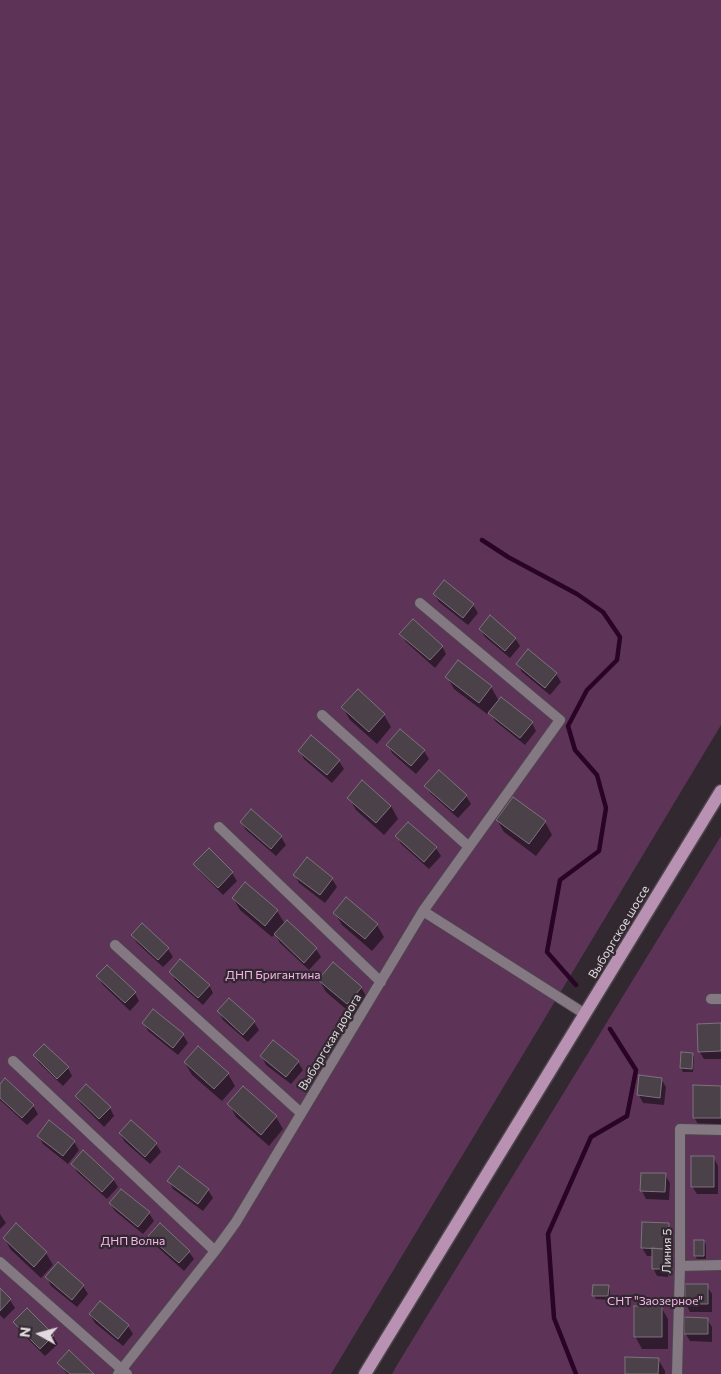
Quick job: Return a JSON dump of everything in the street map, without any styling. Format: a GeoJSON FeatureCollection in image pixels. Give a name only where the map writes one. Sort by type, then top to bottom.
{"type":"FeatureCollection","features":[{"type":"Feature","properties":{"kind":"main road","name":"Выборгское шоссе"},"geometry":{"type":"LineString","coordinates":[[365,1374],[721,791]]}},
{"type":"Feature","properties":{"kind":"street","name":"Выборгская дорога"},"geometry":{"type":"LineString","coordinates":[[122,1372],[236,1222],[423,912],[560,720],[420,602]]}},
{"type":"Feature","properties":{"kind":"street"},"geometry":{"type":"LineString","coordinates":[[322,715],[469,847]]}},
{"type":"Feature","properties":{"kind":"street"},"geometry":{"type":"LineString","coordinates":[[219,827],[381,982]]}},
{"type":"Feature","properties":{"kind":"street"},"geometry":{"type":"LineString","coordinates":[[423,912],[585,1014]]}},
{"type":"Feature","properties":{"kind":"street"},"geometry":{"type":"LineString","coordinates":[[115,945],[301,1113]]}},
{"type":"Feature","properties":{"kind":"street"},"geometry":{"type":"LineString","coordinates":[[13,1061],[215,1251]]}},
{"type":"Feature","properties":{"kind":"street","name":"Линия 5"},"geometry":{"type":"LineString","coordinates":[[677,1374],[680,1266],[680,1129],[721,1130]]}},
{"type":"Feature","properties":{"kind":"street"},"geometry":{"type":"LineString","coordinates":[[0,1262],[122,1372]]}},
{"type":"Feature","properties":{"kind":"street"},"geometry":{"type":"LineString","coordinates":[[680,1266],[721,1265]]}},
{"type":"Feature","properties":{"kind":"green space"},"geometry":{"type":"Polygon","coordinates":[[[0,0],[721,0],[721,725],[331,1374],[0,1374],[0,0]]]}},
{"type":"Feature","properties":{"kind":"green space","name":"СНТ \"Заозерное\""},"geometry":{"type":"Polygon","coordinates":[[[721,836],[721,1374],[392,1374],[397,1365],[721,836]]]}},
{"type":"Feature","properties":{"kind":"building"},"geometry":{"type":"Polygon","coordinates":[[[444,580],[474,604],[463,618],[433,594],[444,580]]]}},
{"type":"Feature","properties":{"kind":"building"},"geometry":{"type":"Polygon","coordinates":[[[490,615],[516,638],[505,651],[479,629],[490,615]]]}},
{"type":"Feature","properties":{"kind":"building"},"geometry":{"type":"Polygon","coordinates":[[[413,619],[443,646],[430,660],[399,634],[413,619]]]}},
{"type":"Feature","properties":{"kind":"building"},"geometry":{"type":"Polygon","coordinates":[[[528,649],[557,673],[545,688],[516,664],[528,649]]]}},
{"type":"Feature","properties":{"kind":"building"},"geometry":{"type":"Polygon","coordinates":[[[458,660],[492,686],[479,703],[445,677],[458,660]]]}},
{"type":"Feature","properties":{"kind":"building"},"geometry":{"type":"Polygon","coordinates":[[[358,689],[385,714],[369,732],[341,707],[358,689]]]}},
{"type":"Feature","properties":{"kind":"building"},"geometry":{"type":"Polygon","coordinates":[[[501,697],[533,722],[520,738],[488,713],[501,697]]]}},
{"type":"Feature","properties":{"kind":"building"},"geometry":{"type":"Polygon","coordinates":[[[400,729],[425,750],[411,766],[386,745],[400,729]]]}},
{"type":"Feature","properties":{"kind":"building"},"geometry":{"type":"Polygon","coordinates":[[[311,735],[340,760],[327,775],[298,751],[311,735]]]}},
{"type":"Feature","properties":{"kind":"building"},"geometry":{"type":"Polygon","coordinates":[[[439,770],[467,795],[453,811],[424,786],[439,770]]]}},
{"type":"Feature","properties":{"kind":"building"},"geometry":{"type":"Polygon","coordinates":[[[362,780],[391,806],[376,823],[347,798],[362,780]]]}},
{"type":"Feature","properties":{"kind":"building"},"geometry":{"type":"Polygon","coordinates":[[[513,797],[546,821],[529,844],[496,820],[513,797]]]}},
{"type":"Feature","properties":{"kind":"building"},"geometry":{"type":"Polygon","coordinates":[[[251,809],[282,836],[271,849],[240,822],[251,809]]]}},
{"type":"Feature","properties":{"kind":"building"},"geometry":{"type":"Polygon","coordinates":[[[408,822],[437,847],[424,862],[395,836],[408,822]]]}},
{"type":"Feature","properties":{"kind":"building"},"geometry":{"type":"Polygon","coordinates":[[[209,848],[233,872],[218,888],[193,864],[209,848]]]}},
{"type":"Feature","properties":{"kind":"building"},"geometry":{"type":"Polygon","coordinates":[[[307,857],[333,878],[320,895],[293,875],[307,857]]]}},
{"type":"Feature","properties":{"kind":"building"},"geometry":{"type":"Polygon","coordinates":[[[245,882],[278,910],[265,926],[232,898],[245,882]]]}},
{"type":"Feature","properties":{"kind":"building"},"geometry":{"type":"Polygon","coordinates":[[[346,897],[378,924],[365,939],[333,913],[346,897]]]}},
{"type":"Feature","properties":{"kind":"building"},"geometry":{"type":"Polygon","coordinates":[[[287,920],[317,948],[304,963],[274,934],[287,920]]]}},
{"type":"Feature","properties":{"kind":"building"},"geometry":{"type":"Polygon","coordinates":[[[142,923],[169,948],[158,960],[131,935],[142,923]]]}},
{"type":"Feature","properties":{"kind":"building"},"geometry":{"type":"Polygon","coordinates":[[[180,959],[210,985],[198,998],[169,972],[180,959]]]}},
{"type":"Feature","properties":{"kind":"building"},"geometry":{"type":"Polygon","coordinates":[[[333,962],[362,987],[347,1004],[318,980],[333,962]]]}},
{"type":"Feature","properties":{"kind":"building"},"geometry":{"type":"Polygon","coordinates":[[[107,965],[136,992],[125,1003],[96,976],[107,965]]]}},
{"type":"Feature","properties":{"kind":"building"},"geometry":{"type":"Polygon","coordinates":[[[229,998],[255,1021],[243,1035],[217,1011],[229,998]]]}},
{"type":"Feature","properties":{"kind":"building"},"geometry":{"type":"Polygon","coordinates":[[[153,1009],[184,1034],[173,1048],[142,1023],[153,1009]]]}},
{"type":"Feature","properties":{"kind":"building"},"geometry":{"type":"Polygon","coordinates":[[[721,1023],[721,1051],[698,1052],[697,1024],[721,1023]]]}},
{"type":"Feature","properties":{"kind":"building"},"geometry":{"type":"Polygon","coordinates":[[[273,1040],[299,1061],[286,1077],[260,1056],[273,1040]]]}},
{"type":"Feature","properties":{"kind":"building"},"geometry":{"type":"Polygon","coordinates":[[[44,1044],[69,1067],[57,1079],[33,1055],[44,1044]]]}},
{"type":"Feature","properties":{"kind":"building"},"geometry":{"type":"Polygon","coordinates":[[[198,1046],[229,1073],[214,1089],[184,1062],[198,1046]]]}},
{"type":"Feature","properties":{"kind":"building"},"geometry":{"type":"Polygon","coordinates":[[[681,1052],[693,1053],[692,1069],[680,1068],[681,1052]]]}},
{"type":"Feature","properties":{"kind":"building"},"geometry":{"type":"Polygon","coordinates":[[[639,1075],[662,1078],[660,1098],[637,1095],[639,1075]]]}},
{"type":"Feature","properties":{"kind":"building"},"geometry":{"type":"Polygon","coordinates":[[[5,1078],[34,1105],[22,1118],[0,1098],[0,1084],[5,1078]]]}},
{"type":"Feature","properties":{"kind":"building"},"geometry":{"type":"Polygon","coordinates":[[[86,1084],[111,1107],[99,1119],[75,1096],[86,1084]]]}},
{"type":"Feature","properties":{"kind":"building"},"geometry":{"type":"Polygon","coordinates":[[[693,1085],[721,1086],[721,1118],[693,1118],[693,1085]]]}},
{"type":"Feature","properties":{"kind":"building"},"geometry":{"type":"Polygon","coordinates":[[[243,1086],[277,1116],[261,1135],[227,1104],[243,1086]]]}},
{"type":"Feature","properties":{"kind":"building"},"geometry":{"type":"Polygon","coordinates":[[[49,1120],[75,1141],[63,1156],[37,1136],[49,1120]]]}},
{"type":"Feature","properties":{"kind":"building"},"geometry":{"type":"Polygon","coordinates":[[[131,1120],[157,1143],[145,1157],[119,1133],[131,1120]]]}},
{"type":"Feature","properties":{"kind":"building"},"geometry":{"type":"Polygon","coordinates":[[[83,1150],[114,1179],[102,1192],[71,1164],[83,1150]]]}},
{"type":"Feature","properties":{"kind":"building"},"geometry":{"type":"Polygon","coordinates":[[[691,1156],[714,1156],[714,1187],[691,1187],[691,1156]]]}},
{"type":"Feature","properties":{"kind":"building"},"geometry":{"type":"Polygon","coordinates":[[[179,1166],[209,1189],[198,1204],[167,1181],[179,1166]]]}},
{"type":"Feature","properties":{"kind":"building"},"geometry":{"type":"Polygon","coordinates":[[[641,1173],[666,1173],[665,1192],[640,1191],[641,1173]]]}},
{"type":"Feature","properties":{"kind":"building"},"geometry":{"type":"Polygon","coordinates":[[[121,1189],[150,1212],[138,1227],[109,1203],[121,1189]]]}},
{"type":"Feature","properties":{"kind":"building"},"geometry":{"type":"Polygon","coordinates":[[[642,1222],[669,1223],[668,1249],[641,1248],[642,1222]]]}},
{"type":"Feature","properties":{"kind":"building"},"geometry":{"type":"Polygon","coordinates":[[[16,1223],[47,1252],[34,1267],[3,1238],[16,1223]]]}},
{"type":"Feature","properties":{"kind":"building"},"geometry":{"type":"Polygon","coordinates":[[[160,1223],[190,1251],[179,1263],[148,1236],[160,1223]]]}},
{"type":"Feature","properties":{"kind":"building"},"geometry":{"type":"Polygon","coordinates":[[[694,1240],[704,1240],[704,1256],[694,1256],[694,1240]]]}},
{"type":"Feature","properties":{"kind":"building"},"geometry":{"type":"Polygon","coordinates":[[[652,1248],[664,1249],[664,1269],[652,1269],[652,1248]]]}},
{"type":"Feature","properties":{"kind":"building"},"geometry":{"type":"Polygon","coordinates":[[[58,1262],[84,1285],[72,1300],[45,1277],[58,1262]]]}},
{"type":"Feature","properties":{"kind":"building"},"geometry":{"type":"Polygon","coordinates":[[[685,1284],[708,1284],[708,1304],[685,1304],[685,1284]]]}},
{"type":"Feature","properties":{"kind":"building"},"geometry":{"type":"Polygon","coordinates":[[[593,1285],[609,1285],[608,1296],[592,1296],[593,1285]]]}},
{"type":"Feature","properties":{"kind":"building"},"geometry":{"type":"Polygon","coordinates":[[[0,1288],[11,1299],[0,1311],[0,1288]]]}},
{"type":"Feature","properties":{"kind":"building"},"geometry":{"type":"Polygon","coordinates":[[[100,1301],[129,1325],[118,1339],[89,1314],[100,1301]]]}},
{"type":"Feature","properties":{"kind":"building"},"geometry":{"type":"Polygon","coordinates":[[[634,1306],[662,1306],[662,1337],[634,1337],[634,1306]]]}},
{"type":"Feature","properties":{"kind":"building"},"geometry":{"type":"Polygon","coordinates":[[[27,1308],[54,1335],[40,1349],[13,1322],[27,1308]]]}},
{"type":"Feature","properties":{"kind":"building"},"geometry":{"type":"Polygon","coordinates":[[[684,1317],[708,1318],[708,1334],[684,1334],[684,1317]]]}},
{"type":"Feature","properties":{"kind":"building"},"geometry":{"type":"Polygon","coordinates":[[[69,1350],[94,1374],[70,1374],[57,1363],[69,1350]]]}},
{"type":"Feature","properties":{"kind":"building"},"geometry":{"type":"Polygon","coordinates":[[[625,1357],[659,1358],[658,1374],[625,1374],[625,1357]]]}},
{"type":"Feature","properties":{"kind":"waterway"},"geometry":{"type":"LineString","coordinates":[[482,540],[508,557],[577,594],[603,612],[620,637],[617,660],[587,690],[568,726],[575,750],[597,775],[606,808],[599,851],[560,880],[547,952],[576,985]]}},
{"type":"Feature","properties":{"kind":"waterway"},"geometry":{"type":"LineString","coordinates":[[576,1374],[554,1318],[548,1234],[591,1137],[627,1116],[636,1070],[610,1029]]}},
{"type":"Feature","properties":{"kind":"park label","name":"ДНП Бригантина"},"geometry":{"type":"Point","coordinates":[273,975]}},
{"type":"Feature","properties":{"kind":"park label","name":"ДНП Волна"},"geometry":{"type":"Point","coordinates":[133,1241]}}]}
